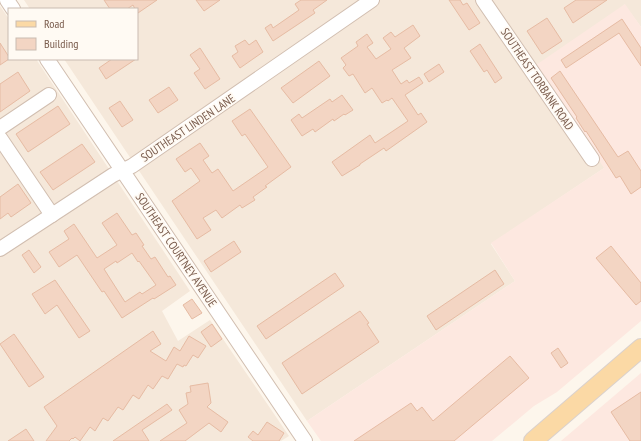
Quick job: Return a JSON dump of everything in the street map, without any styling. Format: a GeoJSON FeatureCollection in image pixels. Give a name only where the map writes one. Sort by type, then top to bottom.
{"type":"FeatureCollection","features":[{"type":"Feature","properties":{"kind":"main road"},"geometry":{"type":"LineString","coordinates":[[533,441],[641,348]]}},
{"type":"Feature","properties":{"kind":"street","name":"SOUTHEAST LINDEN LANE"},"geometry":{"type":"LineString","coordinates":[[0,249],[113,175],[132,166],[372,0]]}},
{"type":"Feature","properties":{"kind":"street","name":"SOUTHEAST TORBANK ROAD"},"geometry":{"type":"LineString","coordinates":[[483,0],[592,159]]}},
{"type":"Feature","properties":{"kind":"street","name":"SOUTHEAST COURTNEY AVENUE"},"geometry":{"type":"LineString","coordinates":[[47,60],[304,441]]}},
{"type":"Feature","properties":{"kind":"street"},"geometry":{"type":"LineString","coordinates":[[0,128],[49,95]]}},
{"type":"Feature","properties":{"kind":"street"},"geometry":{"type":"LineString","coordinates":[[0,138],[52,215]]}},
{"type":"Feature","properties":{"kind":"shaded area"},"geometry":{"type":"Polygon","coordinates":[[[24,0],[641,0],[641,27],[624,4],[604,168],[491,244],[515,281],[307,421],[65,60],[138,60],[138,8],[29,8],[24,0]]]}},
{"type":"Feature","properties":{"kind":"shaded area"},"geometry":{"type":"Polygon","coordinates":[[[625,4],[641,27],[641,321],[557,392],[534,406],[492,441],[321,441],[307,421],[515,281],[491,243],[604,168],[536,65],[625,4]]]}},
{"type":"Feature","properties":{"kind":"shaded area"},"geometry":{"type":"Polygon","coordinates":[[[0,6],[8,18],[8,60],[37,60],[190,291],[162,311],[178,341],[210,320],[289,436],[281,441],[0,441],[0,6]]]}},
{"type":"Feature","properties":{"kind":"shaded area"},"geometry":{"type":"Polygon","coordinates":[[[641,373],[641,441],[561,441],[641,373]]]}},
{"type":"Feature","properties":{"kind":"building"},"geometry":{"type":"Polygon","coordinates":[[[104,0],[157,0],[138,13],[138,8],[134,8],[133,5],[128,8],[109,8],[104,0]]]}},
{"type":"Feature","properties":{"kind":"building"},"geometry":{"type":"Polygon","coordinates":[[[196,0],[220,0],[204,11],[196,0]]]}},
{"type":"Feature","properties":{"kind":"building"},"geometry":{"type":"Polygon","coordinates":[[[301,0],[327,0],[313,10],[315,13],[273,41],[265,28],[271,24],[273,28],[299,10],[295,4],[301,0]]]}},
{"type":"Feature","properties":{"kind":"building"},"geometry":{"type":"Polygon","coordinates":[[[449,0],[460,0],[463,5],[467,3],[480,23],[469,30],[449,0]]]}},
{"type":"Feature","properties":{"kind":"building"},"geometry":{"type":"Polygon","coordinates":[[[576,0],[607,0],[573,23],[564,8],[576,0]]]}},
{"type":"Feature","properties":{"kind":"building"},"geometry":{"type":"Polygon","coordinates":[[[547,18],[562,41],[542,54],[527,31],[547,18]]]}},
{"type":"Feature","properties":{"kind":"building"},"geometry":{"type":"Polygon","coordinates":[[[622,19],[641,48],[641,66],[619,33],[566,68],[561,60],[622,19]]]}},
{"type":"Feature","properties":{"kind":"building"},"geometry":{"type":"Polygon","coordinates":[[[413,25],[420,36],[404,48],[411,58],[392,70],[401,84],[407,80],[409,83],[419,77],[423,83],[405,95],[418,115],[421,113],[427,122],[386,151],[384,148],[342,176],[332,162],[370,135],[375,143],[408,121],[392,98],[382,103],[372,88],[365,93],[353,74],[349,76],[343,68],[346,65],[341,58],[358,46],[356,42],[367,34],[373,43],[367,47],[376,59],[391,49],[383,38],[391,32],[395,37],[413,25]]]}},
{"type":"Feature","properties":{"kind":"building"},"geometry":{"type":"Polygon","coordinates":[[[245,40],[249,45],[256,40],[263,52],[240,68],[232,56],[238,52],[235,46],[245,40]]]}},
{"type":"Feature","properties":{"kind":"building"},"geometry":{"type":"Polygon","coordinates":[[[0,43],[8,55],[8,60],[0,65],[0,43]]]}},
{"type":"Feature","properties":{"kind":"building"},"geometry":{"type":"Polygon","coordinates":[[[480,44],[502,78],[495,83],[487,70],[484,72],[470,51],[480,44]]]}},
{"type":"Feature","properties":{"kind":"building"},"geometry":{"type":"Polygon","coordinates":[[[200,48],[220,79],[205,89],[194,73],[200,69],[190,55],[200,48]]]}},
{"type":"Feature","properties":{"kind":"building"},"geometry":{"type":"Polygon","coordinates":[[[111,60],[134,60],[106,79],[99,68],[111,60]]]}},
{"type":"Feature","properties":{"kind":"building"},"geometry":{"type":"Polygon","coordinates":[[[319,61],[330,76],[293,103],[281,88],[319,61]]]}},
{"type":"Feature","properties":{"kind":"building"},"geometry":{"type":"Polygon","coordinates":[[[439,64],[444,72],[429,82],[424,74],[439,64]]]}},
{"type":"Feature","properties":{"kind":"building"},"geometry":{"type":"Polygon","coordinates":[[[560,71],[618,157],[628,151],[641,171],[641,187],[631,194],[620,176],[616,178],[551,78],[560,71]]]}},
{"type":"Feature","properties":{"kind":"building"},"geometry":{"type":"Polygon","coordinates":[[[18,72],[30,91],[0,112],[0,84],[18,72]]]}},
{"type":"Feature","properties":{"kind":"building"},"geometry":{"type":"Polygon","coordinates":[[[169,87],[178,100],[158,113],[149,100],[169,87]]]}},
{"type":"Feature","properties":{"kind":"building"},"geometry":{"type":"Polygon","coordinates":[[[342,95],[353,110],[334,121],[333,119],[315,132],[313,129],[302,136],[291,120],[299,114],[302,118],[330,99],[332,102],[342,95]]]}},
{"type":"Feature","properties":{"kind":"building"},"geometry":{"type":"Polygon","coordinates":[[[120,101],[133,120],[122,127],[109,108],[120,101]]]}},
{"type":"Feature","properties":{"kind":"building"},"geometry":{"type":"Polygon","coordinates":[[[58,106],[70,124],[28,152],[16,134],[58,106]]]}},
{"type":"Feature","properties":{"kind":"building"},"geometry":{"type":"Polygon","coordinates":[[[250,109],[291,167],[253,197],[255,200],[242,208],[240,205],[222,218],[216,210],[203,218],[211,230],[197,239],[172,201],[200,181],[191,168],[185,172],[176,159],[200,143],[209,156],[203,160],[212,173],[218,169],[233,191],[268,167],[245,134],[242,136],[232,121],[250,109]]]}},
{"type":"Feature","properties":{"kind":"building"},"geometry":{"type":"Polygon","coordinates":[[[82,144],[95,162],[53,190],[40,172],[82,144]]]}},
{"type":"Feature","properties":{"kind":"building"},"geometry":{"type":"Polygon","coordinates":[[[18,184],[31,203],[11,217],[8,213],[0,219],[0,197],[18,184]]]}},
{"type":"Feature","properties":{"kind":"building"},"geometry":{"type":"Polygon","coordinates":[[[117,213],[132,235],[136,233],[144,245],[142,246],[151,259],[155,257],[168,277],[170,276],[176,285],[122,318],[77,255],[59,267],[49,252],[69,239],[64,231],[74,224],[97,258],[117,245],[102,223],[117,213]],[[132,253],[117,263],[116,261],[104,269],[125,302],[140,292],[142,294],[156,285],[139,261],[138,262],[132,253]]]}},
{"type":"Feature","properties":{"kind":"building"},"geometry":{"type":"Polygon","coordinates":[[[234,241],[241,252],[211,272],[204,261],[234,241]]]}},
{"type":"Feature","properties":{"kind":"building"},"geometry":{"type":"Polygon","coordinates":[[[611,246],[641,283],[641,301],[636,305],[596,258],[611,246]]]}},
{"type":"Feature","properties":{"kind":"building"},"geometry":{"type":"Polygon","coordinates":[[[29,250],[41,267],[34,273],[22,255],[29,250]]]}},
{"type":"Feature","properties":{"kind":"building"},"geometry":{"type":"Polygon","coordinates":[[[495,270],[504,284],[436,330],[427,316],[495,270]]]}},
{"type":"Feature","properties":{"kind":"building"},"geometry":{"type":"Polygon","coordinates":[[[335,273],[344,286],[266,339],[257,326],[335,273]]]}},
{"type":"Feature","properties":{"kind":"building"},"geometry":{"type":"Polygon","coordinates":[[[55,280],[90,331],[79,338],[57,305],[45,314],[32,294],[55,280]]]}},
{"type":"Feature","properties":{"kind":"building"},"geometry":{"type":"Polygon","coordinates":[[[192,299],[202,313],[192,319],[183,305],[192,299]]]}},
{"type":"Feature","properties":{"kind":"building"},"geometry":{"type":"Polygon","coordinates":[[[360,311],[369,323],[367,324],[379,342],[302,394],[282,363],[360,311]]]}},
{"type":"Feature","properties":{"kind":"building"},"geometry":{"type":"Polygon","coordinates":[[[212,324],[222,339],[211,347],[201,332],[212,324]]]}},
{"type":"Feature","properties":{"kind":"building"},"geometry":{"type":"Polygon","coordinates":[[[153,331],[161,344],[150,351],[166,361],[174,347],[180,351],[189,336],[206,346],[198,358],[193,355],[186,366],[184,365],[183,367],[177,364],[168,379],[162,376],[153,389],[148,385],[139,399],[133,395],[123,410],[118,407],[108,421],[103,418],[95,431],[90,427],[80,441],[75,437],[69,441],[46,441],[57,426],[44,407],[153,331]]]}},
{"type":"Feature","properties":{"kind":"building"},"geometry":{"type":"Polygon","coordinates":[[[14,334],[44,377],[29,387],[0,344],[14,334]]]}},
{"type":"Feature","properties":{"kind":"building"},"geometry":{"type":"Polygon","coordinates":[[[558,348],[568,363],[561,368],[551,353],[558,348]]]}},
{"type":"Feature","properties":{"kind":"building"},"geometry":{"type":"Polygon","coordinates":[[[510,356],[529,378],[454,441],[354,441],[411,403],[417,411],[422,407],[433,421],[510,356]]]}},
{"type":"Feature","properties":{"kind":"building"},"geometry":{"type":"Polygon","coordinates":[[[208,383],[211,403],[207,407],[228,422],[221,432],[209,423],[185,441],[160,441],[187,423],[179,410],[188,404],[186,393],[191,392],[190,386],[208,383]]]}},
{"type":"Feature","properties":{"kind":"building"},"geometry":{"type":"Polygon","coordinates":[[[641,392],[641,441],[630,441],[611,412],[641,392]]]}},
{"type":"Feature","properties":{"kind":"building"},"geometry":{"type":"Polygon","coordinates":[[[167,404],[172,410],[142,430],[149,441],[113,441],[167,404]]]}},
{"type":"Feature","properties":{"kind":"building"},"geometry":{"type":"Polygon","coordinates":[[[267,422],[284,433],[279,441],[253,441],[248,437],[253,431],[258,435],[267,422]]]}},
{"type":"Feature","properties":{"kind":"building"},"geometry":{"type":"Polygon","coordinates":[[[26,429],[34,441],[8,441],[26,429]]]}}]}
